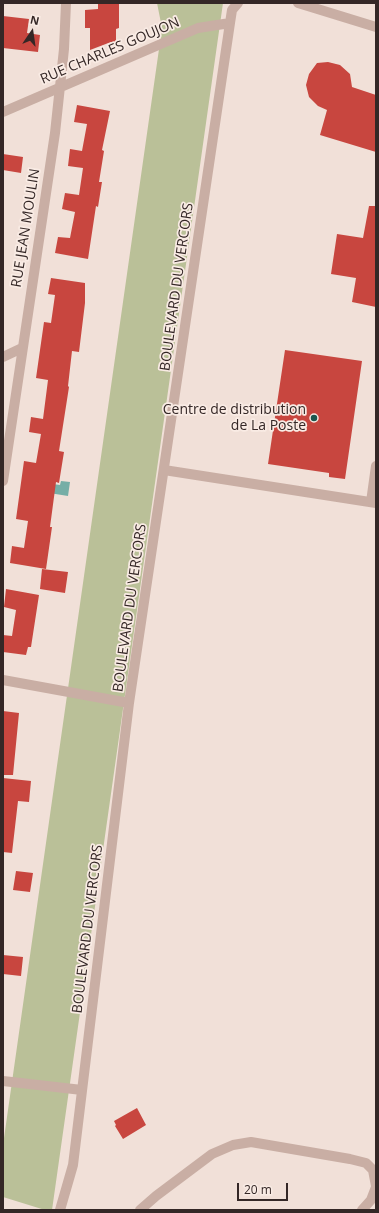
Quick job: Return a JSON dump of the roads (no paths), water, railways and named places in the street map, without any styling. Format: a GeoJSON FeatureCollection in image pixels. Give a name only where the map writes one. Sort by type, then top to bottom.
{"type":"FeatureCollection","features":[{"type":"Feature","properties":{"kind":"street","name":"RUE JEAN MOULIN"},"geometry":{"type":"LineString","coordinates":[[3,481],[55,133],[64,49],[66,3]]}},
{"type":"Feature","properties":{"kind":"street"},"geometry":{"type":"LineString","coordinates":[[298,3],[376,28]]}},
{"type":"Feature","properties":{"kind":"street","name":"BOULEVARD DU VERCORS"},"geometry":{"type":"LineString","coordinates":[[60,1210],[73,1165],[130,703],[230,23],[235,6]]}},
{"type":"Feature","properties":{"kind":"street","name":"RUE CHARLES GOUJON"},"geometry":{"type":"LineString","coordinates":[[3,112],[198,28],[230,23]]}},
{"type":"Feature","properties":{"kind":"street"},"geometry":{"type":"LineString","coordinates":[[3,356],[22,348]]}},
{"type":"Feature","properties":{"kind":"street"},"geometry":{"type":"LineString","coordinates":[[164,470],[374,503],[376,466]]}},
{"type":"Feature","properties":{"kind":"street"},"geometry":{"type":"LineString","coordinates":[[3,680],[130,703]]}},
{"type":"Feature","properties":{"kind":"street"},"geometry":{"type":"LineString","coordinates":[[3,1081],[82,1090]]}},
{"type":"Feature","properties":{"kind":"street"},"geometry":{"type":"LineString","coordinates":[[140,1210],[156,1196],[212,1154],[233,1145],[251,1142],[366,1163],[373,1170],[376,1187],[372,1200],[362,1210]]}},
{"type":"Feature","properties":{"kind":"water"},"geometry":{"type":"Polygon","coordinates":[[[61,481],[70,482],[68,496],[43,492],[45,483],[60,485],[61,481]]]}},
{"type":"Feature","properties":{"kind":"place","name":"Centre de distribution de La Poste"},"geometry":{"type":"Point","coordinates":[314,418]}}]}
